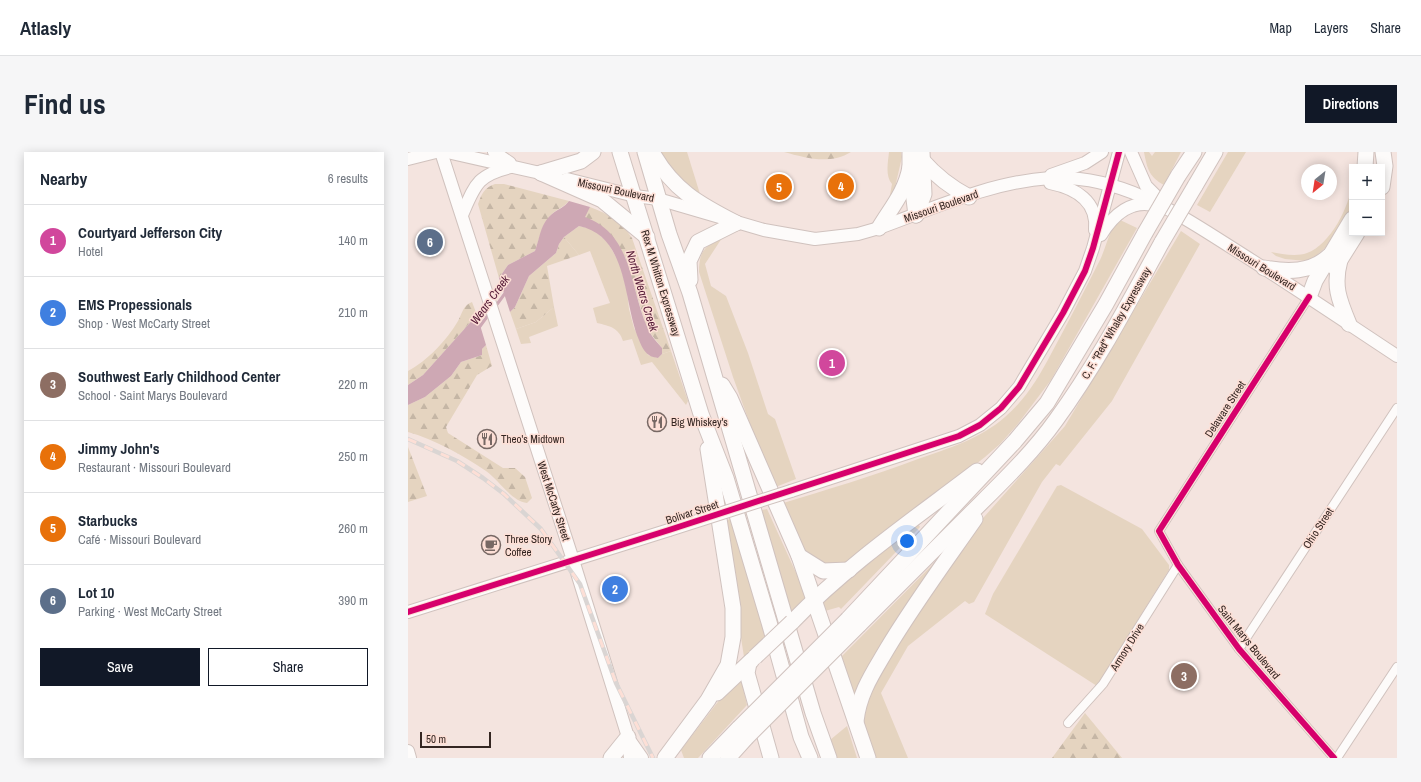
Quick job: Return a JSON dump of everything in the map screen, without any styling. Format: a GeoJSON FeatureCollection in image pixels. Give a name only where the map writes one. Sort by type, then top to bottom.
{"type":"FeatureCollection","features":[{"type":"Feature","properties":{"kind":"highway"},"geometry":{"type":"LineString","coordinates":[[541,173],[581,161],[593,152]]}},
{"type":"Feature","properties":{"kind":"highway","name":"Rex M Whitton Expressway"},"geometry":{"type":"LineString","coordinates":[[620,152],[702,414]]}},
{"type":"Feature","properties":{"kind":"highway","name":"Rex M Whitton Expressway"},"geometry":{"type":"LineString","coordinates":[[645,152],[658,199],[690,292],[813,713],[829,758]]}},
{"type":"Feature","properties":{"kind":"highway"},"geometry":{"type":"LineString","coordinates":[[652,152],[668,177],[687,196],[700,205],[736,223]]}},
{"type":"Feature","properties":{"kind":"highway"},"geometry":{"type":"LineString","coordinates":[[1178,176],[1189,152]]}},
{"type":"Feature","properties":{"kind":"highway","name":"C. F. “Red” Whaley Expressway"},"geometry":{"type":"LineString","coordinates":[[1015,441],[1047,403],[1102,311],[1178,176],[1194,152]]}},
{"type":"Feature","properties":{"kind":"highway","name":"C. F. “Red” Whaley Expressway"},"geometry":{"type":"LineString","coordinates":[[1000,484],[1032,449],[1074,395],[1215,152]]}},
{"type":"Feature","properties":{"kind":"highway"},"geometry":{"type":"LineString","coordinates":[[1365,164],[1366,152]]}},
{"type":"Feature","properties":{"kind":"highway"},"geometry":{"type":"LineString","coordinates":[[1383,152],[1385,164]]}},
{"type":"Feature","properties":{"kind":"highway"},"geometry":{"type":"LineString","coordinates":[[916,158],[951,187],[969,197]]}},
{"type":"Feature","properties":{"kind":"highway"},"geometry":{"type":"LineString","coordinates":[[916,158],[924,194],[916,215]]}},
{"type":"Feature","properties":{"kind":"highway"},"geometry":{"type":"LineString","coordinates":[[879,228],[899,198],[908,180],[916,158]]}},
{"type":"Feature","properties":{"kind":"highway"},"geometry":{"type":"LineString","coordinates":[[541,173],[602,200],[630,221],[647,237]]}},
{"type":"Feature","properties":{"kind":"highway"},"geometry":{"type":"LineString","coordinates":[[690,292],[690,261],[698,242],[736,223]]}},
{"type":"Feature","properties":{"kind":"highway"},"geometry":{"type":"LineString","coordinates":[[1349,226],[1336,257],[1336,287],[1349,324]]}},
{"type":"Feature","properties":{"kind":"highway"},"geometry":{"type":"LineString","coordinates":[[1309,297],[1315,281],[1354,236]]}},
{"type":"Feature","properties":{"kind":"highway"},"geometry":{"type":"LineString","coordinates":[[1264,268],[1286,272],[1298,270],[1336,257]]}},
{"type":"Feature","properties":{"kind":"highway"},"geometry":{"type":"LineString","coordinates":[[712,369],[730,398],[799,556],[815,598],[864,754]]}},
{"type":"Feature","properties":{"kind":"highway"},"geometry":{"type":"LineString","coordinates":[[665,758],[708,700],[728,665],[733,637],[733,608],[702,414]]}},
{"type":"Feature","properties":{"kind":"highway"},"geometry":{"type":"LineString","coordinates":[[702,414],[726,478],[769,622],[801,737],[810,758]]}},
{"type":"Feature","properties":{"kind":"highway"},"geometry":{"type":"LineString","coordinates":[[708,700],[792,622],[815,598],[1015,441]]}},
{"type":"Feature","properties":{"kind":"highway"},"geometry":{"type":"LineString","coordinates":[[853,622],[1015,441]]}},
{"type":"Feature","properties":{"kind":"highway"},"geometry":{"type":"LineString","coordinates":[[710,758],[743,733],[853,622],[1000,484]]}},
{"type":"Feature","properties":{"kind":"highway"},"geometry":{"type":"LineString","coordinates":[[856,726],[859,702],[862,692],[904,620],[1000,484]]}},
{"type":"Feature","properties":{"kind":"highway"},"geometry":{"type":"LineString","coordinates":[[799,556],[823,571],[849,570]]}},
{"type":"Feature","properties":{"kind":"highway"},"geometry":{"type":"LineString","coordinates":[[752,660],[747,674],[771,758]]}},
{"type":"Feature","properties":{"kind":"highway"},"geometry":{"type":"LineString","coordinates":[[728,758],[743,733]]}},
{"type":"Feature","properties":{"kind":"highway"},"geometry":{"type":"LineString","coordinates":[[611,758],[628,737]]}},
{"type":"Feature","properties":{"kind":"main road"},"geometry":{"type":"LineString","coordinates":[[408,159],[436,152]]}},
{"type":"Feature","properties":{"kind":"main road","name":"West McCarty Street"},"geometry":{"type":"LineString","coordinates":[[441,152],[573,560],[628,737],[630,758]]}},
{"type":"Feature","properties":{"kind":"main road","name":"Missouri Boulevard"},"geometry":{"type":"LineString","coordinates":[[447,152],[515,166],[634,196],[658,199],[764,230],[815,238],[858,234],[1014,182],[1084,179],[1111,185],[1149,198],[1177,213],[1309,297],[1397,356]]}},
{"type":"Feature","properties":{"kind":"main road"},"geometry":{"type":"LineString","coordinates":[[494,152],[515,166]]}},
{"type":"Feature","properties":{"kind":"main road"},"geometry":{"type":"LineString","coordinates":[[1033,180],[1085,163],[1102,152]]}},
{"type":"Feature","properties":{"kind":"main road"},"geometry":{"type":"LineString","coordinates":[[1094,248],[1119,152]]}},
{"type":"Feature","properties":{"kind":"main road"},"geometry":{"type":"LineString","coordinates":[[1132,152],[1146,186],[1177,213]]}},
{"type":"Feature","properties":{"kind":"main road"},"geometry":{"type":"LineString","coordinates":[[462,215],[472,190],[481,180],[494,171],[515,166]]}},
{"type":"Feature","properties":{"kind":"main road"},"geometry":{"type":"LineString","coordinates":[[1033,180],[1078,192],[1088,201],[1096,219],[1094,248]]}},
{"type":"Feature","properties":{"kind":"main road"},"geometry":{"type":"LineString","coordinates":[[1094,248],[1105,229],[1117,213],[1125,208],[1151,204],[1177,213]]}},
{"type":"Feature","properties":{"kind":"main road","name":"Bolivar Street"},"geometry":{"type":"LineString","coordinates":[[408,612],[791,491],[959,436],[980,425],[1001,408],[1019,387],[1063,313],[1085,271],[1094,248]]}},
{"type":"Feature","properties":{"kind":"main road","name":"West McCarty Street"},"geometry":{"type":"LineString","coordinates":[[628,737],[642,758]]}},
{"type":"Feature","properties":{"kind":"main road"},"geometry":{"type":"LineString","coordinates":[[408,751],[410,758]]}},
{"type":"Feature","properties":{"kind":"street","name":"Delaware Street"},"geometry":{"type":"LineString","coordinates":[[1159,531],[1309,297]]}},
{"type":"Feature","properties":{"kind":"street","name":"Ohio Street"},"geometry":{"type":"LineString","coordinates":[[1239,649],[1397,408]]}},
{"type":"Feature","properties":{"kind":"street","name":"Saint Marys Boulevard"},"geometry":{"type":"LineString","coordinates":[[1159,531],[1178,565],[1239,649],[1336,758]]}},
{"type":"Feature","properties":{"kind":"street","name":"Armory Drive"},"geometry":{"type":"LineString","coordinates":[[1068,723],[1103,684],[1178,565]]}},
{"type":"Feature","properties":{"kind":"street"},"geometry":{"type":"LineString","coordinates":[[1336,758],[1397,667]]}},
{"type":"Feature","properties":{"kind":"green space"},"geometry":{"type":"Polygon","coordinates":[[[658,152],[687,152],[700,194],[679,181],[658,152]]]}},
{"type":"Feature","properties":{"kind":"green space"},"geometry":{"type":"Polygon","coordinates":[[[784,152],[851,152],[835,158],[818,159],[784,152]]]}},
{"type":"Feature","properties":{"kind":"green space"},"geometry":{"type":"Polygon","coordinates":[[[889,152],[901,152],[902,157],[893,196],[890,195],[892,184],[888,177],[889,152]]]}},
{"type":"Feature","properties":{"kind":"green space"},"geometry":{"type":"Polygon","coordinates":[[[1144,152],[1149,152],[1152,156],[1155,152],[1181,152],[1164,185],[1155,179],[1150,172],[1146,163],[1144,152]]]}},
{"type":"Feature","properties":{"kind":"green space"},"geometry":{"type":"Polygon","coordinates":[[[1228,152],[1246,152],[1210,212],[1197,205],[1228,152]]]}},
{"type":"Feature","properties":{"kind":"green space"},"geometry":{"type":"Polygon","coordinates":[[[495,184],[504,184],[569,201],[548,218],[543,227],[535,251],[508,265],[499,278],[478,204],[484,191],[488,187],[495,184]]]}},
{"type":"Feature","properties":{"kind":"green space"},"geometry":{"type":"Polygon","coordinates":[[[1349,196],[1349,212],[1326,247],[1317,255],[1306,261],[1285,259],[1276,256],[1271,252],[1298,255],[1315,249],[1331,233],[1347,203],[1349,196]]]}},
{"type":"Feature","properties":{"kind":"green space"},"geometry":{"type":"Polygon","coordinates":[[[590,207],[614,219],[632,238],[671,351],[662,354],[662,348],[647,329],[625,257],[584,217],[590,207]]]}},
{"type":"Feature","properties":{"kind":"green space"},"geometry":{"type":"Polygon","coordinates":[[[1118,219],[1137,228],[1051,380],[1017,425],[1000,444],[860,556],[834,568],[807,559],[780,504],[867,477],[953,447],[975,437],[1005,417],[1025,396],[1042,371],[1100,260],[1110,233],[1118,219]]]}},
{"type":"Feature","properties":{"kind":"green space"},"geometry":{"type":"Polygon","coordinates":[[[579,226],[593,229],[608,243],[620,264],[634,328],[648,355],[658,358],[662,354],[671,351],[688,401],[686,405],[652,362],[641,365],[632,339],[623,341],[616,330],[606,325],[597,323],[593,308],[610,303],[590,251],[579,255],[564,237],[579,226]]]}},
{"type":"Feature","properties":{"kind":"green space"},"geometry":{"type":"Polygon","coordinates":[[[1181,231],[1200,244],[1112,401],[1060,466],[1056,464],[1042,482],[974,602],[969,604],[965,601],[908,646],[881,693],[908,758],[876,758],[864,729],[862,714],[865,700],[891,651],[984,517],[1065,426],[1181,231]]]}},
{"type":"Feature","properties":{"kind":"green space"},"geometry":{"type":"Polygon","coordinates":[[[564,237],[579,255],[547,266],[554,307],[536,322],[516,329],[510,312],[515,307],[529,276],[556,253],[559,244],[564,237]]]}},
{"type":"Feature","properties":{"kind":"green space"},"geometry":{"type":"Polygon","coordinates":[[[722,238],[705,264],[711,286],[726,296],[748,353],[768,414],[775,419],[796,479],[773,488],[733,377],[699,272],[700,259],[704,250],[722,238]]]}},
{"type":"Feature","properties":{"kind":"green space"},"geometry":{"type":"Polygon","coordinates":[[[472,302],[477,315],[423,375],[408,385],[408,371],[422,362],[442,343],[458,321],[465,307],[472,302]]]}},
{"type":"Feature","properties":{"kind":"green space"},"geometry":{"type":"Polygon","coordinates":[[[554,307],[558,326],[529,337],[531,343],[521,344],[516,329],[536,322],[554,307]]]}},
{"type":"Feature","properties":{"kind":"green space"},"geometry":{"type":"Polygon","coordinates":[[[486,345],[492,366],[477,375],[446,427],[448,433],[503,468],[515,468],[525,477],[532,498],[527,503],[510,494],[491,475],[468,459],[448,448],[408,432],[408,405],[425,397],[451,376],[461,362],[482,355],[482,349],[486,345]]]}},
{"type":"Feature","properties":{"kind":"green space"},"geometry":{"type":"Polygon","coordinates":[[[408,447],[427,496],[408,502],[408,447]]]}},
{"type":"Feature","properties":{"kind":"green space"},"geometry":{"type":"Polygon","coordinates":[[[1061,485],[1142,529],[1169,565],[1169,570],[1097,686],[985,614],[993,594],[1057,486],[1061,485]]]}},
{"type":"Feature","properties":{"kind":"green space"},"geometry":{"type":"Polygon","coordinates":[[[767,509],[807,597],[806,600],[790,614],[762,510],[767,509]]]}},
{"type":"Feature","properties":{"kind":"green space"},"geometry":{"type":"Polygon","coordinates":[[[731,519],[766,637],[744,657],[723,521],[731,519]]]}},
{"type":"Feature","properties":{"kind":"green space"},"geometry":{"type":"Polygon","coordinates":[[[918,524],[920,527],[841,609],[839,607],[825,611],[822,601],[918,524]]]}},
{"type":"Feature","properties":{"kind":"green space"},"geometry":{"type":"Polygon","coordinates":[[[940,557],[855,695],[851,698],[841,657],[940,557]]]}},
{"type":"Feature","properties":{"kind":"green space"},"geometry":{"type":"Polygon","coordinates":[[[741,679],[747,705],[698,758],[684,758],[681,750],[727,690],[741,679]]]}},
{"type":"Feature","properties":{"kind":"green space"},"geometry":{"type":"Polygon","coordinates":[[[1085,713],[1122,758],[1052,758],[1085,713]]]}},
{"type":"Feature","properties":{"kind":"green space"},"geometry":{"type":"Polygon","coordinates":[[[847,726],[857,758],[836,758],[830,740],[847,726]]]}},
{"type":"Feature","properties":{"kind":"shaded area"},"geometry":{"type":"Polygon","coordinates":[[[569,201],[590,207],[585,217],[601,225],[613,236],[621,250],[628,264],[648,329],[652,337],[662,348],[662,354],[658,358],[647,354],[640,342],[634,325],[622,273],[616,257],[607,243],[595,232],[579,226],[564,237],[559,244],[556,253],[529,276],[515,307],[510,312],[499,278],[508,265],[535,251],[545,222],[552,214],[569,201]]]}},
{"type":"Feature","properties":{"kind":"shaded area"},"geometry":{"type":"Polygon","coordinates":[[[477,315],[486,345],[482,349],[482,355],[461,362],[451,376],[425,397],[408,405],[408,385],[423,375],[477,315]]]}},
{"type":"Feature","properties":{"kind":"waterway","name":"Wears Creek"},"geometry":{"type":"LineString","coordinates":[[495,307],[506,292]]}},
{"type":"Feature","properties":{"kind":"waterway","name":"Wears Creek"},"geometry":{"type":"LineString","coordinates":[[478,329],[489,314]]}},
{"type":"Feature","properties":{"kind":"railway"},"geometry":{"type":"LineString","coordinates":[[408,439],[457,461],[483,478],[504,494],[541,529],[580,584],[616,683],[653,758]]}},
{"type":"Feature","properties":{"kind":"cycle path"},"geometry":{"type":"LineString","coordinates":[[408,612],[669,530],[959,436],[980,425],[1001,408],[1019,387],[1063,313],[1085,271],[1093,248],[1119,152]]}},
{"type":"Feature","properties":{"kind":"cycle path"},"geometry":{"type":"LineString","coordinates":[[1309,297],[1159,531],[1178,565],[1239,649],[1334,758]]}},
{"type":"Feature","properties":{"kind":"place","name":"Jimmy John's"},"geometry":{"type":"Point","coordinates":[841,186]}},
{"type":"Feature","properties":{"kind":"place","name":"Starbucks"},"geometry":{"type":"Point","coordinates":[779,187]}},
{"type":"Feature","properties":{"kind":"place","name":"Lot 10"},"geometry":{"type":"Point","coordinates":[430,242]}},
{"type":"Feature","properties":{"kind":"place","name":"Courtyard Jefferson City"},"geometry":{"type":"Point","coordinates":[832,363]}},
{"type":"Feature","properties":{"kind":"place","name":"Big Whiskey's"},"geometry":{"type":"Point","coordinates":[657,422]}},
{"type":"Feature","properties":{"kind":"place","name":"Theo's Midtown"},"geometry":{"type":"Point","coordinates":[487,439]}},
{"type":"Feature","properties":{"kind":"place","name":"Three Story Coffee"},"geometry":{"type":"Point","coordinates":[491,545]}},
{"type":"Feature","properties":{"kind":"place","name":"EMS Propessionals"},"geometry":{"type":"Point","coordinates":[615,589]}},
{"type":"Feature","properties":{"kind":"place","name":"Southwest Early Childhood Center"},"geometry":{"type":"Point","coordinates":[1184,676]}},
{"type":"Feature","properties":{"kind":"water label","name":"North Wears Creek"},"geometry":{"type":"Point","coordinates":[642,291]}}]}
